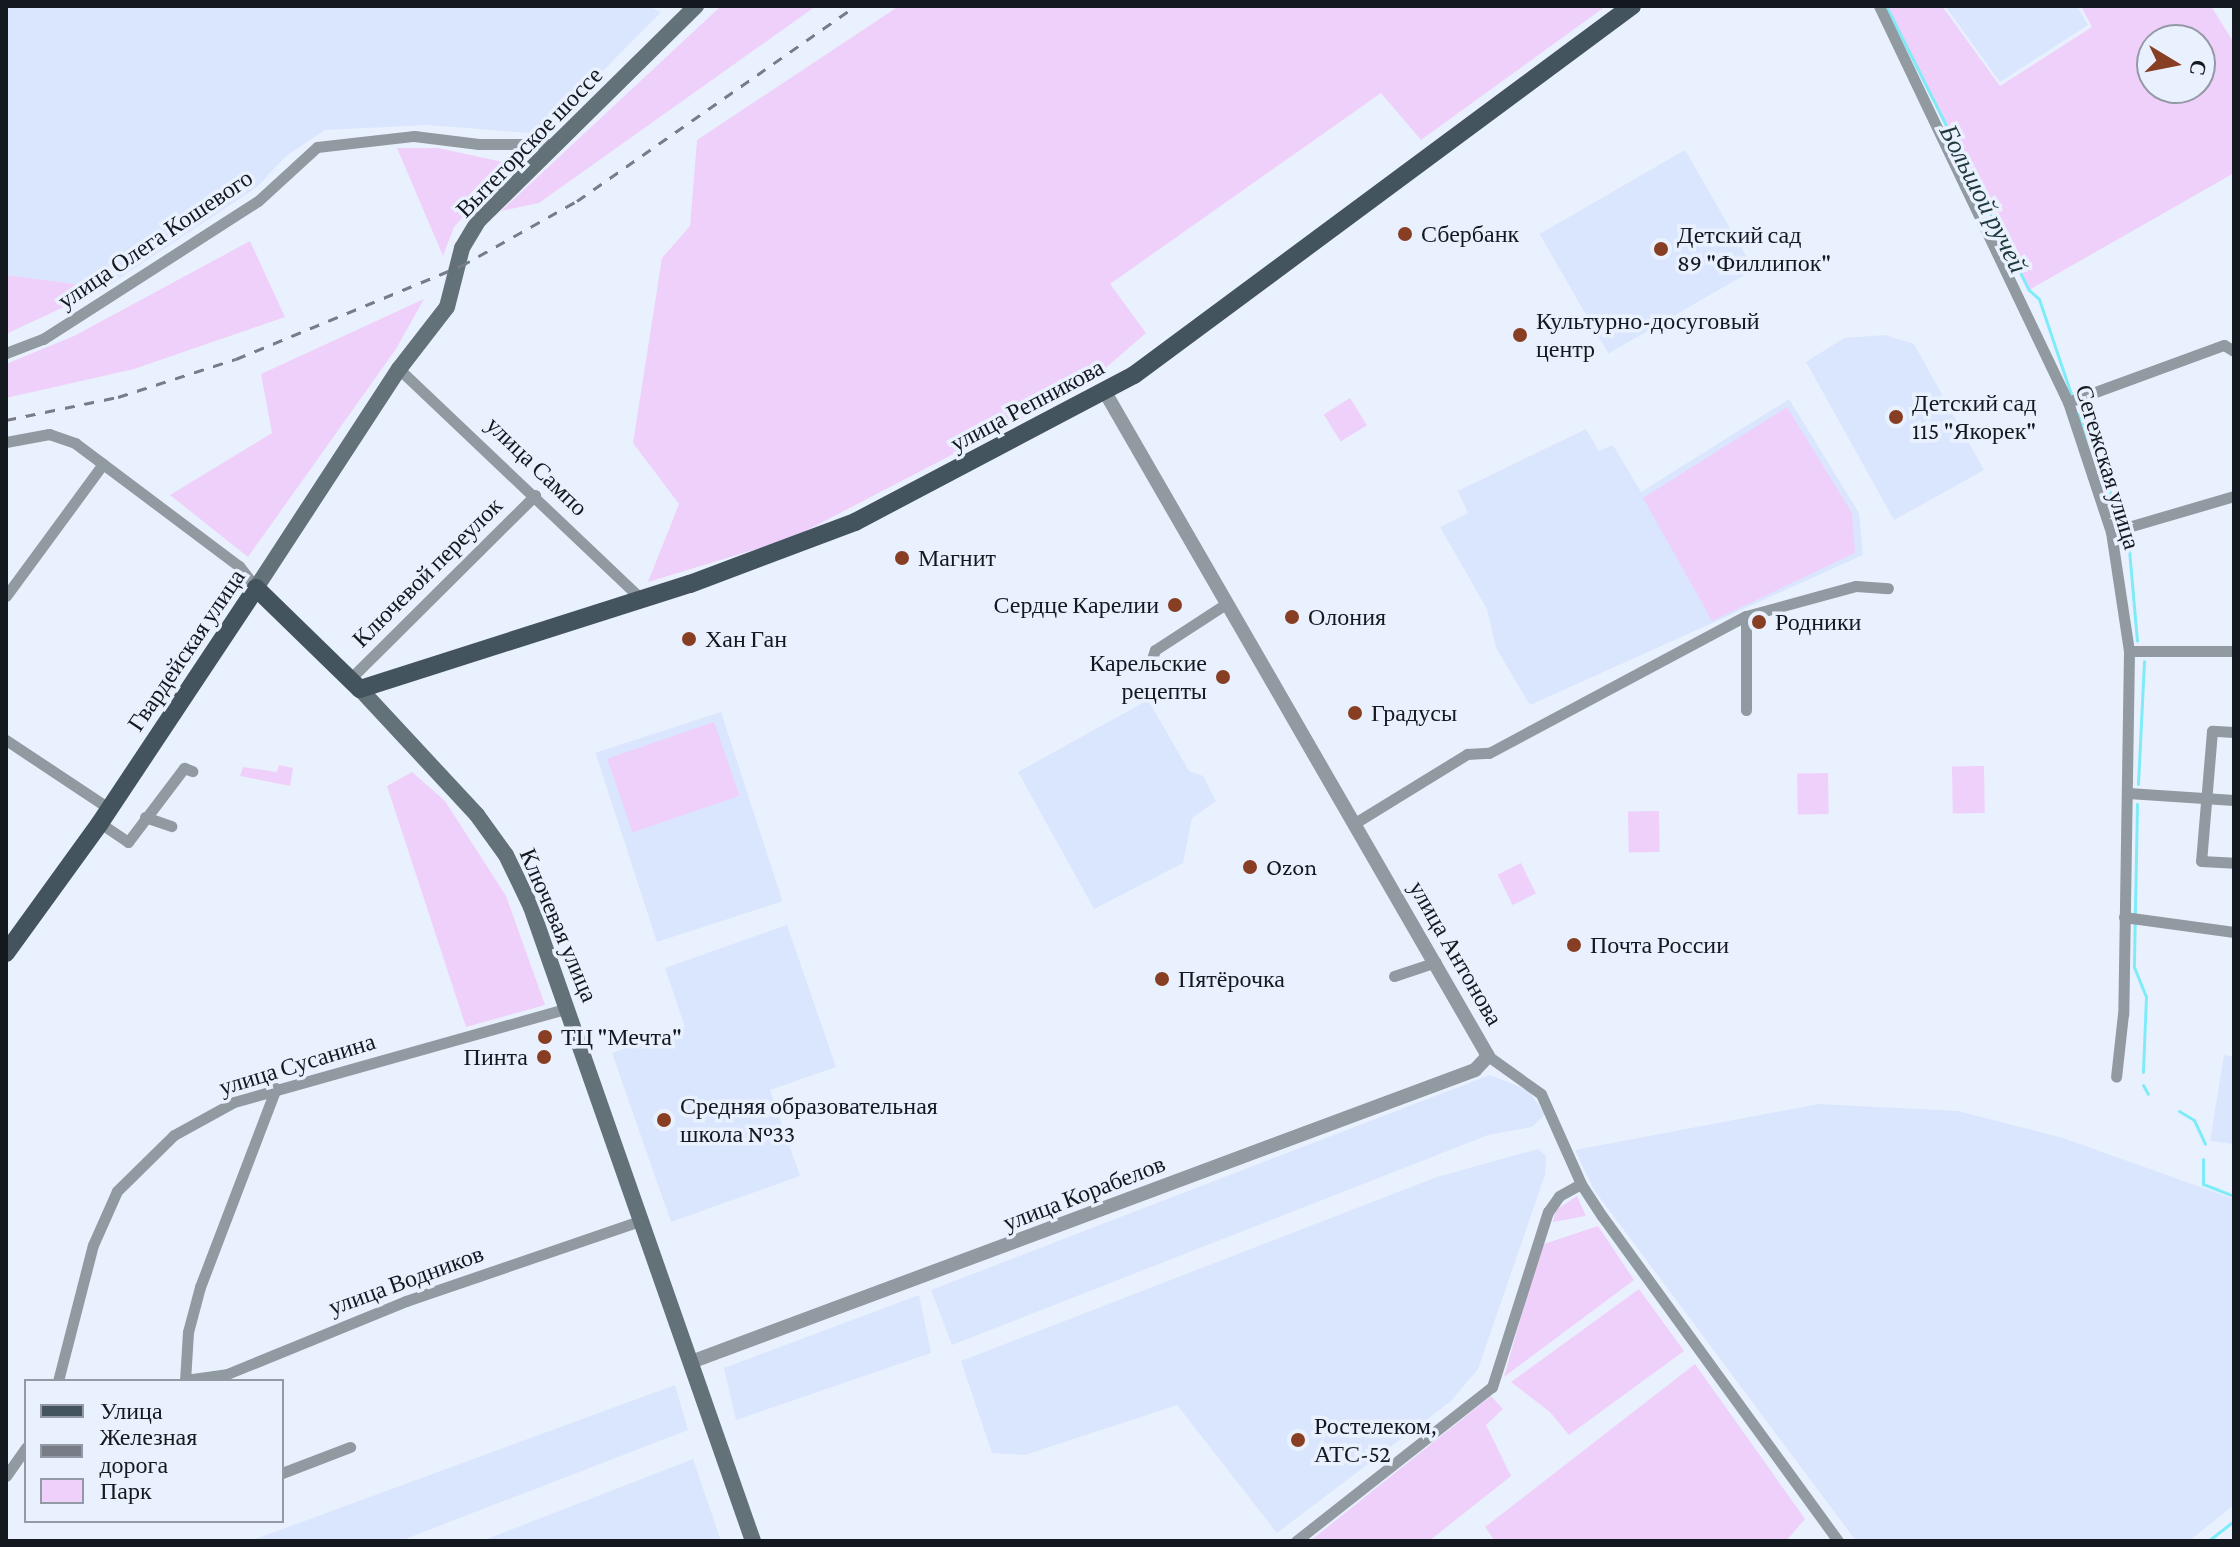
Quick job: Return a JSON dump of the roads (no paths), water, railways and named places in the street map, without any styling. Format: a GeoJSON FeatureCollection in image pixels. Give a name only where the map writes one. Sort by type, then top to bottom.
{"type":"FeatureCollection","features":[{"type":"Feature","properties":{"kind":"main road","name":"Вытегорское шоссе"},"geometry":{"type":"LineString","coordinates":[[399,369],[447,307],[462,248],[479,220],[696,6]]}},
{"type":"Feature","properties":{"kind":"main road","name":"улица Репникова"},"geometry":{"type":"LineString","coordinates":[[355,684],[641,599],[855,522],[1105,392],[1632,6]]}},
{"type":"Feature","properties":{"kind":"main road","name":"Гвардейская улица"},"geometry":{"type":"LineString","coordinates":[[6,953],[105,816],[399,369]]}},
{"type":"Feature","properties":{"kind":"main road","name":"Ключевая улица"},"geometry":{"type":"LineString","coordinates":[[256,588],[355,684],[477,815],[506,855],[568,1008],[753,1541]]}},
{"type":"Feature","properties":{"kind":"street","name":"Сегежская улица"},"geometry":{"type":"LineString","coordinates":[[1879,6],[2068,402],[2111,532],[2129,651],[2123,1014],[2116,1077]]}},
{"type":"Feature","properties":{"kind":"street","name":"улица Олега Кошевого"},"geometry":{"type":"LineString","coordinates":[[6,353],[43,339],[258,201],[317,147],[414,136],[479,144],[558,144]]}},
{"type":"Feature","properties":{"kind":"street"},"geometry":{"type":"LineString","coordinates":[[2068,402],[2224,345],[2234,351]]}},
{"type":"Feature","properties":{"kind":"street","name":"улица Сампо"},"geometry":{"type":"LineString","coordinates":[[399,369],[641,599]]}},
{"type":"Feature","properties":{"kind":"street","name":"улица Антонова"},"geometry":{"type":"LineString","coordinates":[[1105,392],[1488,1056],[1541,1094],[1581,1184],[1695,1348],[1838,1541]]}},
{"type":"Feature","properties":{"kind":"street"},"geometry":{"type":"LineString","coordinates":[[6,442],[49,434],[75,443],[239,566],[256,588]]}},
{"type":"Feature","properties":{"kind":"street"},"geometry":{"type":"LineString","coordinates":[[6,596],[103,464]]}},
{"type":"Feature","properties":{"kind":"street","name":"Ключевой переулок"},"geometry":{"type":"LineString","coordinates":[[355,684],[535,495]]}},
{"type":"Feature","properties":{"kind":"street"},"geometry":{"type":"LineString","coordinates":[[2111,532],[2150,516],[2187,512],[2234,496]]}},
{"type":"Feature","properties":{"kind":"street"},"geometry":{"type":"LineString","coordinates":[[1355,823],[1467,754],[1489,753],[1746,616],[1856,586],[1888,588]]}},
{"type":"Feature","properties":{"kind":"street"},"geometry":{"type":"LineString","coordinates":[[1149,668],[1155,650],[1227,603]]}},
{"type":"Feature","properties":{"kind":"street"},"geometry":{"type":"LineString","coordinates":[[1746,616],[1746,710]]}},
{"type":"Feature","properties":{"kind":"street"},"geometry":{"type":"LineString","coordinates":[[2129,651],[2234,651]]}},
{"type":"Feature","properties":{"kind":"street"},"geometry":{"type":"LineString","coordinates":[[2234,732],[2212,731],[2201,861],[2234,863]]}},
{"type":"Feature","properties":{"kind":"street"},"geometry":{"type":"LineString","coordinates":[[6,740],[105,816],[128,842],[184,768],[192,771]]}},
{"type":"Feature","properties":{"kind":"street"},"geometry":{"type":"LineString","coordinates":[[2128,793],[2234,800]]}},
{"type":"Feature","properties":{"kind":"street"},"geometry":{"type":"LineString","coordinates":[[145,817],[171,826]]}},
{"type":"Feature","properties":{"kind":"street"},"geometry":{"type":"LineString","coordinates":[[2125,918],[2234,932]]}},
{"type":"Feature","properties":{"kind":"street"},"geometry":{"type":"LineString","coordinates":[[1394,976],[1436,962]]}},
{"type":"Feature","properties":{"kind":"street","name":"улица Сусанина"},"geometry":{"type":"LineString","coordinates":[[59,1379],[93,1245],[117,1191],[174,1135],[234,1102],[276,1088],[568,1008]]}},
{"type":"Feature","properties":{"kind":"street","name":"улица Корабелов"},"geometry":{"type":"LineString","coordinates":[[691,1362],[1460,1076],[1488,1056]]}},
{"type":"Feature","properties":{"kind":"street"},"geometry":{"type":"LineString","coordinates":[[185,1379],[188,1332],[200,1287],[276,1088]]}},
{"type":"Feature","properties":{"kind":"street"},"geometry":{"type":"LineString","coordinates":[[1296,1541],[1492,1387],[1548,1212],[1559,1196],[1581,1184]]}},
{"type":"Feature","properties":{"kind":"street","name":"улица Водников"},"geometry":{"type":"LineString","coordinates":[[192,1379],[227,1374],[406,1301],[642,1220]]}},
{"type":"Feature","properties":{"kind":"street"},"geometry":{"type":"LineString","coordinates":[[284,1472],[350,1447]]}},
{"type":"Feature","properties":{"kind":"street"},"geometry":{"type":"LineString","coordinates":[[6,1476],[24,1450]]}},
{"type":"Feature","properties":{"kind":"waterway","name":"Большой ручей"},"geometry":{"type":"LineString","coordinates":[[1886,6],[2029,290],[2039,299],[2071,394]]}},
{"type":"Feature","properties":{"kind":"waterway"},"geometry":{"type":"LineString","coordinates":[[2078,414],[2121,519]]}},
{"type":"Feature","properties":{"kind":"waterway"},"geometry":{"type":"LineString","coordinates":[[2128,538],[2137,641]]}},
{"type":"Feature","properties":{"kind":"waterway"},"geometry":{"type":"LineString","coordinates":[[2138,784],[2144,661]]}},
{"type":"Feature","properties":{"kind":"waterway"},"geometry":{"type":"LineString","coordinates":[[2137,804],[2134,967],[2146,996],[2143,1072]]}},
{"type":"Feature","properties":{"kind":"waterway"},"geometry":{"type":"LineString","coordinates":[[2143,1085],[2148,1094]]}},
{"type":"Feature","properties":{"kind":"waterway"},"geometry":{"type":"LineString","coordinates":[[2179,1111],[2194,1120],[2205,1144]]}},
{"type":"Feature","properties":{"kind":"waterway","name":"Большой ручей"},"geometry":{"type":"LineString","coordinates":[[2203,1159],[2203,1184],[2234,1196]]}},
{"type":"Feature","properties":{"kind":"waterway","name":"Большой ручей"},"geometry":{"type":"LineString","coordinates":[[2208,1541],[2234,1521]]}},
{"type":"Feature","properties":{"kind":"railway"},"geometry":{"type":"LineString","coordinates":[[6,420],[118,397],[236,359],[461,266],[577,201],[855,6]]}},
{"type":"Feature","properties":{"kind":"place","name":"Сбербанк"},"geometry":{"type":"Point","coordinates":[1405,234]}},
{"type":"Feature","properties":{"kind":"place","name":"Детский сад 89 \"Филлипок\""},"geometry":{"type":"Point","coordinates":[1661,249]}},
{"type":"Feature","properties":{"kind":"place","name":"Культурно-досуговый центр"},"geometry":{"type":"Point","coordinates":[1520,335]}},
{"type":"Feature","properties":{"kind":"place","name":"Детский сад 115 \"Якорек\""},"geometry":{"type":"Point","coordinates":[1896,417]}},
{"type":"Feature","properties":{"kind":"place","name":"Магнит"},"geometry":{"type":"Point","coordinates":[902,558]}},
{"type":"Feature","properties":{"kind":"place","name":"Сердце Карелии"},"geometry":{"type":"Point","coordinates":[1175,605]}},
{"type":"Feature","properties":{"kind":"place","name":"Олония"},"geometry":{"type":"Point","coordinates":[1292,617]}},
{"type":"Feature","properties":{"kind":"place","name":"Родники"},"geometry":{"type":"Point","coordinates":[1759,622]}},
{"type":"Feature","properties":{"kind":"place","name":"Хан Ган"},"geometry":{"type":"Point","coordinates":[689,639]}},
{"type":"Feature","properties":{"kind":"place","name":"Карельские рецепты"},"geometry":{"type":"Point","coordinates":[1223,677]}},
{"type":"Feature","properties":{"kind":"place","name":"Градусы"},"geometry":{"type":"Point","coordinates":[1355,713]}},
{"type":"Feature","properties":{"kind":"place","name":"Ozon"},"geometry":{"type":"Point","coordinates":[1250,867]}},
{"type":"Feature","properties":{"kind":"place","name":"Почта России"},"geometry":{"type":"Point","coordinates":[1574,945]}},
{"type":"Feature","properties":{"kind":"place","name":"Пятёрочка"},"geometry":{"type":"Point","coordinates":[1162,979]}},
{"type":"Feature","properties":{"kind":"place","name":"ТЦ \"Мечта\""},"geometry":{"type":"Point","coordinates":[545,1037]}},
{"type":"Feature","properties":{"kind":"place","name":"Пинта"},"geometry":{"type":"Point","coordinates":[544,1057]}},
{"type":"Feature","properties":{"kind":"place","name":"Средняя образовательная школа №33"},"geometry":{"type":"Point","coordinates":[664,1120]}},
{"type":"Feature","properties":{"kind":"place","name":"Ростелеком, АТС-52"},"geometry":{"type":"Point","coordinates":[1298,1440]}}]}
